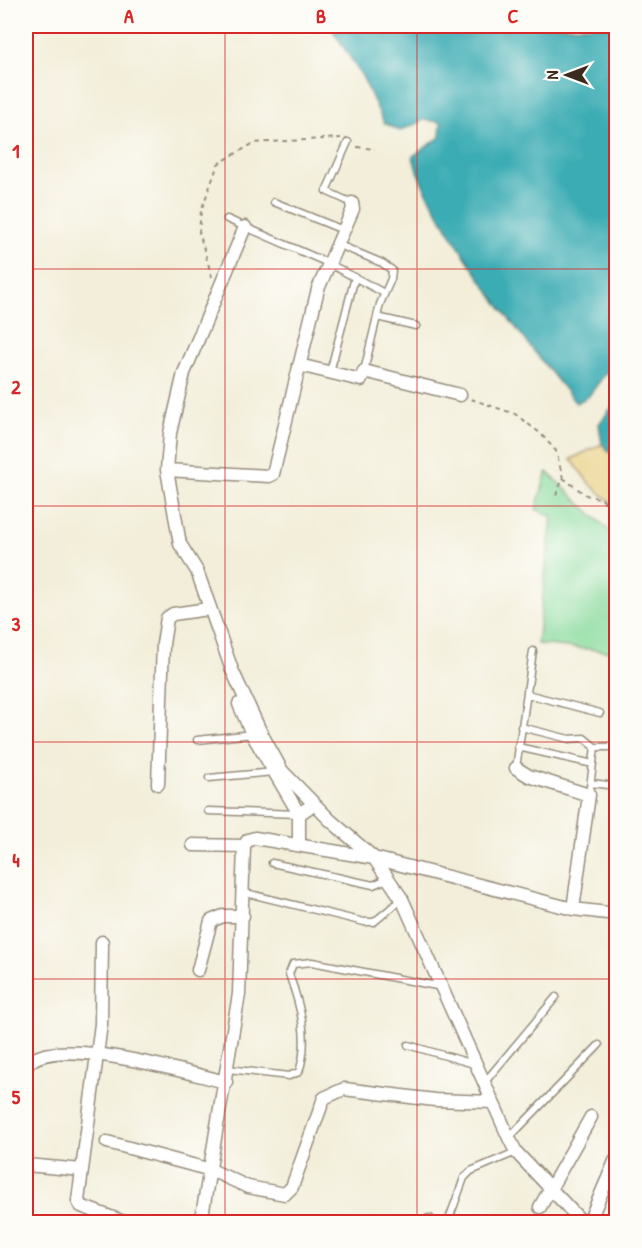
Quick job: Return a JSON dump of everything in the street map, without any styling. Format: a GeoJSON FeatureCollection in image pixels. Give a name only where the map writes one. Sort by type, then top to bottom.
{"type":"FeatureCollection","features":[{"type":"Feature","properties":{"kind":"street"},"geometry":{"type":"LineString","coordinates":[[167,470],[272,476],[318,289],[353,209],[352,203]]}},
{"type":"Feature","properties":{"kind":"street"},"geometry":{"type":"LineString","coordinates":[[245,227],[184,373],[170,433],[167,470],[180,544],[196,572],[256,734]]}},
{"type":"Feature","properties":{"kind":"street"},"geometry":{"type":"LineString","coordinates":[[299,365],[361,380],[364,370],[460,395]]}},
{"type":"Feature","properties":{"kind":"street"},"geometry":{"type":"LineString","coordinates":[[158,784],[163,644],[167,618],[173,614],[208,609]]}},
{"type":"Feature","properties":{"kind":"street"},"geometry":{"type":"LineString","coordinates":[[236,698],[299,814],[299,845]]}},
{"type":"Feature","properties":{"kind":"street"},"geometry":{"type":"LineString","coordinates":[[516,768],[529,776],[590,789],[573,909]]}},
{"type":"Feature","properties":{"kind":"street"},"geometry":{"type":"LineString","coordinates":[[277,771],[374,858],[402,899],[443,987],[483,1084],[516,1152],[582,1222]]}},
{"type":"Feature","properties":{"kind":"street"},"geometry":{"type":"LineString","coordinates":[[299,814],[314,804]]}},
{"type":"Feature","properties":{"kind":"street"},"geometry":{"type":"LineString","coordinates":[[201,1222],[239,994],[244,846],[248,840],[255,838],[374,858],[573,909],[616,914]]}},
{"type":"Feature","properties":{"kind":"street"},"geometry":{"type":"LineString","coordinates":[[193,845],[244,846]]}},
{"type":"Feature","properties":{"kind":"street"},"geometry":{"type":"LineString","coordinates":[[198,970],[211,921],[223,916],[243,916]]}},
{"type":"Feature","properties":{"kind":"street"},"geometry":{"type":"LineString","coordinates":[[102,942],[98,1054],[78,1201],[81,1206],[124,1222]]}},
{"type":"Feature","properties":{"kind":"street"},"geometry":{"type":"LineString","coordinates":[[26,1067],[38,1056],[54,1052],[98,1054],[226,1082]]}},
{"type":"Feature","properties":{"kind":"street"},"geometry":{"type":"LineString","coordinates":[[107,1142],[211,1170],[262,1191],[285,1194],[290,1191],[324,1098],[344,1089],[435,1100],[493,1102]]}},
{"type":"Feature","properties":{"kind":"street"},"geometry":{"type":"LineString","coordinates":[[540,1207],[591,1117]]}},
{"type":"Feature","properties":{"kind":"street"},"geometry":{"type":"LineString","coordinates":[[589,1222],[616,1159]]}},
{"type":"Feature","properties":{"kind":"street"},"geometry":{"type":"LineString","coordinates":[[26,1165],[82,1170]]}},
{"type":"Feature","properties":{"kind":"lane"},"geometry":{"type":"LineString","coordinates":[[348,142],[326,191],[352,203]]}},
{"type":"Feature","properties":{"kind":"lane"},"geometry":{"type":"LineString","coordinates":[[274,202],[343,230]]}},
{"type":"Feature","properties":{"kind":"lane"},"geometry":{"type":"LineString","coordinates":[[227,219],[328,263],[384,293]]}},
{"type":"Feature","properties":{"kind":"lane"},"geometry":{"type":"LineString","coordinates":[[337,244],[382,263],[392,270],[364,370]]}},
{"type":"Feature","properties":{"kind":"lane"},"geometry":{"type":"LineString","coordinates":[[330,372],[354,278]]}},
{"type":"Feature","properties":{"kind":"lane"},"geometry":{"type":"LineString","coordinates":[[377,317],[416,326]]}},
{"type":"Feature","properties":{"kind":"lane"},"geometry":{"type":"LineString","coordinates":[[516,768],[533,651]]}},
{"type":"Feature","properties":{"kind":"lane"},"geometry":{"type":"LineString","coordinates":[[527,694],[600,713]]}},
{"type":"Feature","properties":{"kind":"lane"},"geometry":{"type":"LineString","coordinates":[[521,727],[569,739],[584,738],[595,747],[616,747]]}},
{"type":"Feature","properties":{"kind":"lane"},"geometry":{"type":"LineString","coordinates":[[196,740],[256,734]]}},
{"type":"Feature","properties":{"kind":"lane"},"geometry":{"type":"LineString","coordinates":[[518,747],[593,764]]}},
{"type":"Feature","properties":{"kind":"lane"},"geometry":{"type":"LineString","coordinates":[[595,747],[590,789],[616,786]]}},
{"type":"Feature","properties":{"kind":"lane"},"geometry":{"type":"LineString","coordinates":[[209,778],[277,771]]}},
{"type":"Feature","properties":{"kind":"lane"},"geometry":{"type":"LineString","coordinates":[[208,811],[299,814]]}},
{"type":"Feature","properties":{"kind":"lane"},"geometry":{"type":"LineString","coordinates":[[272,863],[373,885],[387,879]]}},
{"type":"Feature","properties":{"kind":"lane"},"geometry":{"type":"LineString","coordinates":[[242,892],[364,922],[374,922],[402,899]]}},
{"type":"Feature","properties":{"kind":"lane"},"geometry":{"type":"LineString","coordinates":[[228,1069],[289,1076],[298,1072],[303,1051],[303,1023],[289,974],[289,968],[293,964],[312,962],[443,987]]}},
{"type":"Feature","properties":{"kind":"lane"},"geometry":{"type":"LineString","coordinates":[[483,1084],[556,997]]}},
{"type":"Feature","properties":{"kind":"lane"},"geometry":{"type":"LineString","coordinates":[[408,1045],[474,1064]]}},
{"type":"Feature","properties":{"kind":"lane"},"geometry":{"type":"LineString","coordinates":[[509,1138],[599,1045]]}},
{"type":"Feature","properties":{"kind":"lane"},"geometry":{"type":"LineString","coordinates":[[448,1222],[464,1178],[471,1171],[516,1152]]}},
{"type":"Feature","properties":{"kind":"path"},"geometry":{"type":"LineString","coordinates":[[214,297],[213,280],[200,232],[201,211],[218,164],[254,143],[340,138],[359,148],[375,149]]}},
{"type":"Feature","properties":{"kind":"path"},"geometry":{"type":"LineString","coordinates":[[460,395],[515,414],[540,433],[556,451],[563,478],[555,498]]}},
{"type":"Feature","properties":{"kind":"path"},"geometry":{"type":"LineString","coordinates":[[563,478],[586,495],[602,499],[616,514]]}},
{"type":"Feature","properties":{"kind":"green space"},"geometry":{"type":"Polygon","coordinates":[[[547,472],[616,537],[616,652],[537,644],[552,517],[536,509],[547,472]]]}},
{"type":"Feature","properties":{"kind":"sand"},"geometry":{"type":"Polygon","coordinates":[[[602,444],[616,458],[616,507],[589,483],[571,459],[602,444]]]}},
{"type":"Feature","properties":{"kind":"water"},"geometry":{"type":"Polygon","coordinates":[[[330,26],[616,26],[616,360],[588,397],[576,403],[541,361],[476,272],[427,192],[413,156],[440,137],[441,122],[424,120],[400,131],[384,123],[362,76],[330,26]]]}},
{"type":"Feature","properties":{"kind":"water"},"geometry":{"type":"Polygon","coordinates":[[[616,402],[616,458],[602,444],[599,424],[616,402]]]}}]}
